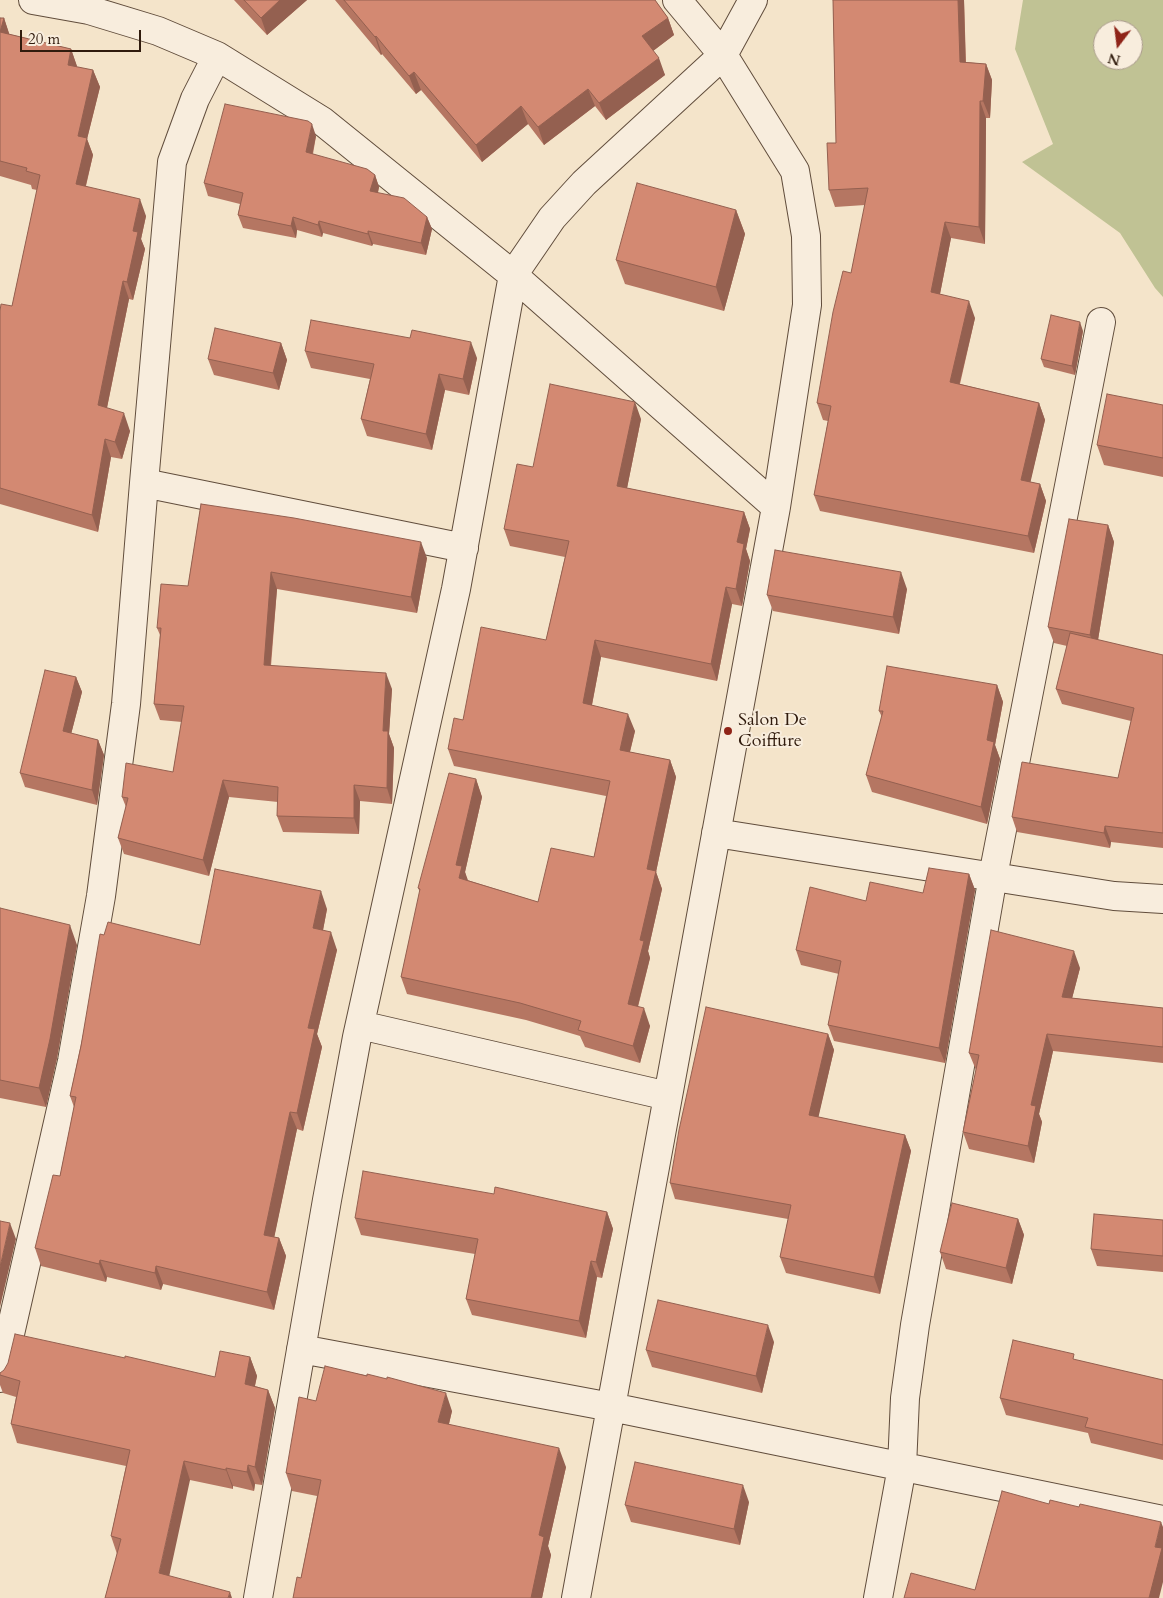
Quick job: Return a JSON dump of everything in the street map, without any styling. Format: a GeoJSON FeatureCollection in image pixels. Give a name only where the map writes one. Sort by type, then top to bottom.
{"type":"FeatureCollection","features":[{"type":"Feature","properties":{"kind":"street"},"geometry":{"type":"LineString","coordinates":[[33,0],[89,10],[158,31],[217,56],[322,120],[513,275],[776,507]]}},
{"type":"Feature","properties":{"kind":"street"},"geometry":{"type":"LineString","coordinates":[[576,1598],[776,507],[807,305],[806,236],[795,171],[723,56],[677,0]]}},
{"type":"Feature","properties":{"kind":"street"},"geometry":{"type":"LineString","coordinates":[[258,1598],[327,1200],[360,1025],[464,548],[513,275],[552,218],[584,183],[723,56],[752,0]]}},
{"type":"Feature","properties":{"kind":"street"},"geometry":{"type":"LineString","coordinates":[[0,1378],[72,1061],[101,896],[126,704],[172,162],[194,99],[217,56]]}},
{"type":"Feature","properties":{"kind":"street"},"geometry":{"type":"LineString","coordinates":[[878,1598],[902,1467],[905,1398],[915,1325],[993,876],[1101,322]]}},
{"type":"Feature","properties":{"kind":"street"},"geometry":{"type":"LineString","coordinates":[[144,483],[464,548]]}},
{"type":"Feature","properties":{"kind":"street"},"geometry":{"type":"LineString","coordinates":[[716,833],[1114,896],[1163,898]]}},
{"type":"Feature","properties":{"kind":"street"},"geometry":{"type":"LineString","coordinates":[[360,1025],[668,1096]]}},
{"type":"Feature","properties":{"kind":"street"},"geometry":{"type":"LineString","coordinates":[[301,1349],[611,1407],[1163,1520]]}},
{"type":"Feature","properties":{"kind":"green space"},"geometry":{"type":"Polygon","coordinates":[[[1023,0],[1163,0],[1163,297],[1155,288],[1120,233],[1022,162],[1053,144],[1015,49],[1023,0]]]}},
{"type":"Feature","properties":{"kind":"building"},"geometry":{"type":"Polygon","coordinates":[[[244,0],[280,0],[261,18],[244,0]]]}},
{"type":"Feature","properties":{"kind":"building"},"geometry":{"type":"Polygon","coordinates":[[[344,0],[655,0],[668,18],[642,36],[659,58],[599,103],[588,89],[538,127],[521,106],[476,145],[414,72],[409,76],[344,0]]]}},
{"type":"Feature","properties":{"kind":"building"},"geometry":{"type":"Polygon","coordinates":[[[833,0],[958,0],[960,62],[986,64],[983,101],[980,101],[979,227],[945,222],[931,292],[969,301],[950,382],[1039,403],[1021,480],[1040,484],[1028,536],[814,495],[831,406],[817,403],[833,312],[843,271],[851,273],[868,188],[829,190],[827,143],[836,143],[833,0]]]}},
{"type":"Feature","properties":{"kind":"building"},"geometry":{"type":"Polygon","coordinates":[[[0,18],[4,18],[0,32],[0,18]]]}},
{"type":"Feature","properties":{"kind":"building"},"geometry":{"type":"Polygon","coordinates":[[[0,32],[71,49],[68,65],[93,70],[78,136],[87,138],[76,184],[140,199],[133,231],[138,232],[127,282],[123,281],[98,405],[124,413],[115,442],[105,439],[92,515],[0,488],[0,311],[1,304],[12,306],[40,175],[26,171],[27,168],[0,161],[0,32]]]}},
{"type":"Feature","properties":{"kind":"building"},"geometry":{"type":"Polygon","coordinates":[[[225,104],[308,121],[312,124],[306,152],[367,169],[375,175],[370,191],[404,198],[427,217],[421,243],[368,231],[368,234],[319,221],[318,225],[293,217],[291,226],[238,215],[243,193],[204,183],[225,104]]]}},
{"type":"Feature","properties":{"kind":"building"},"geometry":{"type":"Polygon","coordinates":[[[637,183],[736,210],[716,287],[616,260],[637,183]]]}},
{"type":"Feature","properties":{"kind":"building"},"geometry":{"type":"Polygon","coordinates":[[[1051,315],[1080,322],[1072,366],[1041,359],[1051,315]]]}},
{"type":"Feature","properties":{"kind":"building"},"geometry":{"type":"Polygon","coordinates":[[[311,320],[410,338],[412,330],[471,342],[463,379],[439,374],[426,434],[361,419],[374,364],[305,351],[311,320]]]}},
{"type":"Feature","properties":{"kind":"building"},"geometry":{"type":"Polygon","coordinates":[[[215,328],[281,343],[273,373],[208,359],[215,328]]]}},
{"type":"Feature","properties":{"kind":"building"},"geometry":{"type":"Polygon","coordinates":[[[550,384],[635,402],[617,486],[744,512],[737,542],[744,544],[736,589],[726,587],[711,664],[595,640],[583,703],[628,714],[620,750],[670,760],[647,869],[656,871],[640,940],[644,941],[628,1004],[644,1008],[633,1046],[578,1030],[581,1021],[520,1003],[401,977],[420,889],[418,888],[449,773],[476,779],[456,865],[462,866],[459,878],[538,902],[551,848],[594,857],[610,781],[448,749],[454,718],[463,720],[481,627],[546,640],[569,541],[504,529],[517,464],[533,467],[550,384]]]}},
{"type":"Feature","properties":{"kind":"building"},"geometry":{"type":"Polygon","coordinates":[[[1107,394],[1163,405],[1163,458],[1097,445],[1107,394]]]}},
{"type":"Feature","properties":{"kind":"building"},"geometry":{"type":"Polygon","coordinates":[[[201,504],[294,518],[421,542],[411,597],[271,572],[264,665],[386,673],[383,731],[388,731],[387,788],[354,785],[354,818],[277,816],[278,787],[223,780],[203,860],[118,838],[128,798],[122,797],[126,763],[173,772],[184,706],[154,704],[161,628],[157,628],[161,584],[188,586],[201,504]]]}},
{"type":"Feature","properties":{"kind":"building"},"geometry":{"type":"Polygon","coordinates":[[[1069,519],[1108,525],[1090,635],[1048,627],[1069,519]]]}},
{"type":"Feature","properties":{"kind":"building"},"geometry":{"type":"Polygon","coordinates":[[[775,550],[901,572],[893,617],[767,595],[775,550]]]}},
{"type":"Feature","properties":{"kind":"building"},"geometry":{"type":"Polygon","coordinates":[[[1070,633],[1163,655],[1163,833],[1105,826],[1104,833],[1012,817],[1022,762],[1118,778],[1134,708],[1056,689],[1070,633]]]}},
{"type":"Feature","properties":{"kind":"building"},"geometry":{"type":"Polygon","coordinates":[[[887,666],[997,685],[987,740],[994,742],[981,807],[866,775],[883,711],[879,711],[887,666]]]}},
{"type":"Feature","properties":{"kind":"building"},"geometry":{"type":"Polygon","coordinates":[[[45,670],[76,677],[63,731],[98,740],[92,790],[20,773],[45,670]]]}},
{"type":"Feature","properties":{"kind":"building"},"geometry":{"type":"Polygon","coordinates":[[[929,868],[969,874],[939,1048],[828,1025],[841,961],[796,950],[810,887],[866,901],[870,882],[923,893],[929,868]]]}},
{"type":"Feature","properties":{"kind":"building"},"geometry":{"type":"Polygon","coordinates":[[[215,869],[321,891],[313,928],[331,932],[308,1028],[315,1029],[297,1113],[290,1112],[264,1235],[279,1238],[267,1292],[156,1266],[155,1273],[100,1260],[99,1264],[35,1248],[53,1175],[60,1176],[76,1097],[70,1096],[81,1046],[100,934],[104,935],[108,922],[200,945],[215,869]]]}},
{"type":"Feature","properties":{"kind":"building"},"geometry":{"type":"Polygon","coordinates":[[[0,908],[70,925],[50,1039],[39,1088],[0,1080],[0,908]]]}},
{"type":"Feature","properties":{"kind":"building"},"geometry":{"type":"Polygon","coordinates":[[[991,930],[1074,951],[1062,997],[1163,1008],[1163,1047],[1047,1034],[1031,1105],[1036,1106],[1028,1146],[963,1132],[979,1055],[969,1053],[991,930]]]}},
{"type":"Feature","properties":{"kind":"building"},"geometry":{"type":"Polygon","coordinates":[[[706,1007],[828,1034],[809,1115],[905,1135],[874,1277],[780,1257],[791,1205],[670,1183],[679,1130],[706,1007]]]}},
{"type":"Feature","properties":{"kind":"building"},"geometry":{"type":"Polygon","coordinates":[[[363,1171],[494,1194],[495,1187],[607,1212],[596,1262],[591,1261],[579,1321],[466,1299],[478,1239],[355,1218],[363,1171]]]}},
{"type":"Feature","properties":{"kind":"building"},"geometry":{"type":"Polygon","coordinates":[[[952,1203],[1018,1219],[1006,1268],[940,1252],[952,1203]]]}},
{"type":"Feature","properties":{"kind":"building"},"geometry":{"type":"Polygon","coordinates":[[[1094,1214],[1163,1220],[1163,1256],[1091,1249],[1094,1214]]]}},
{"type":"Feature","properties":{"kind":"building"},"geometry":{"type":"Polygon","coordinates":[[[0,1221],[10,1223],[0,1267],[0,1221]]]}},
{"type":"Feature","properties":{"kind":"building"},"geometry":{"type":"Polygon","coordinates":[[[658,1300],[768,1325],[756,1376],[646,1350],[658,1300]]]}},
{"type":"Feature","properties":{"kind":"building"},"geometry":{"type":"Polygon","coordinates":[[[15,1334],[125,1358],[125,1356],[215,1377],[220,1351],[250,1357],[245,1384],[268,1390],[255,1467],[248,1465],[247,1472],[226,1468],[226,1470],[184,1461],[159,1573],[230,1592],[228,1598],[105,1598],[121,1539],[111,1536],[130,1450],[11,1424],[20,1381],[0,1375],[0,1373],[8,1363],[15,1334]]]}},
{"type":"Feature","properties":{"kind":"building"},"geometry":{"type":"Polygon","coordinates":[[[1013,1340],[1074,1354],[1073,1359],[1163,1380],[1163,1445],[1085,1427],[1088,1418],[1000,1398],[1013,1340]]]}},
{"type":"Feature","properties":{"kind":"building"},"geometry":{"type":"Polygon","coordinates":[[[325,1366],[367,1376],[367,1374],[387,1379],[387,1377],[446,1393],[438,1422],[559,1448],[539,1535],[544,1537],[531,1598],[293,1598],[297,1577],[301,1578],[321,1480],[286,1473],[299,1397],[316,1401],[325,1366]]]}},
{"type":"Feature","properties":{"kind":"building"},"geometry":{"type":"Polygon","coordinates":[[[635,1462],[743,1485],[734,1529],[625,1505],[635,1462]]]}},
{"type":"Feature","properties":{"kind":"building"},"geometry":{"type":"Polygon","coordinates":[[[1002,1491],[1049,1504],[1050,1500],[1079,1507],[1080,1504],[1161,1522],[1155,1547],[1162,1548],[1149,1598],[904,1598],[911,1573],[975,1590],[1002,1491]]]}},
{"type":"Feature","properties":{"kind":"place","name":"Salon De Coiffure"},"geometry":{"type":"Point","coordinates":[728,731]}}]}
